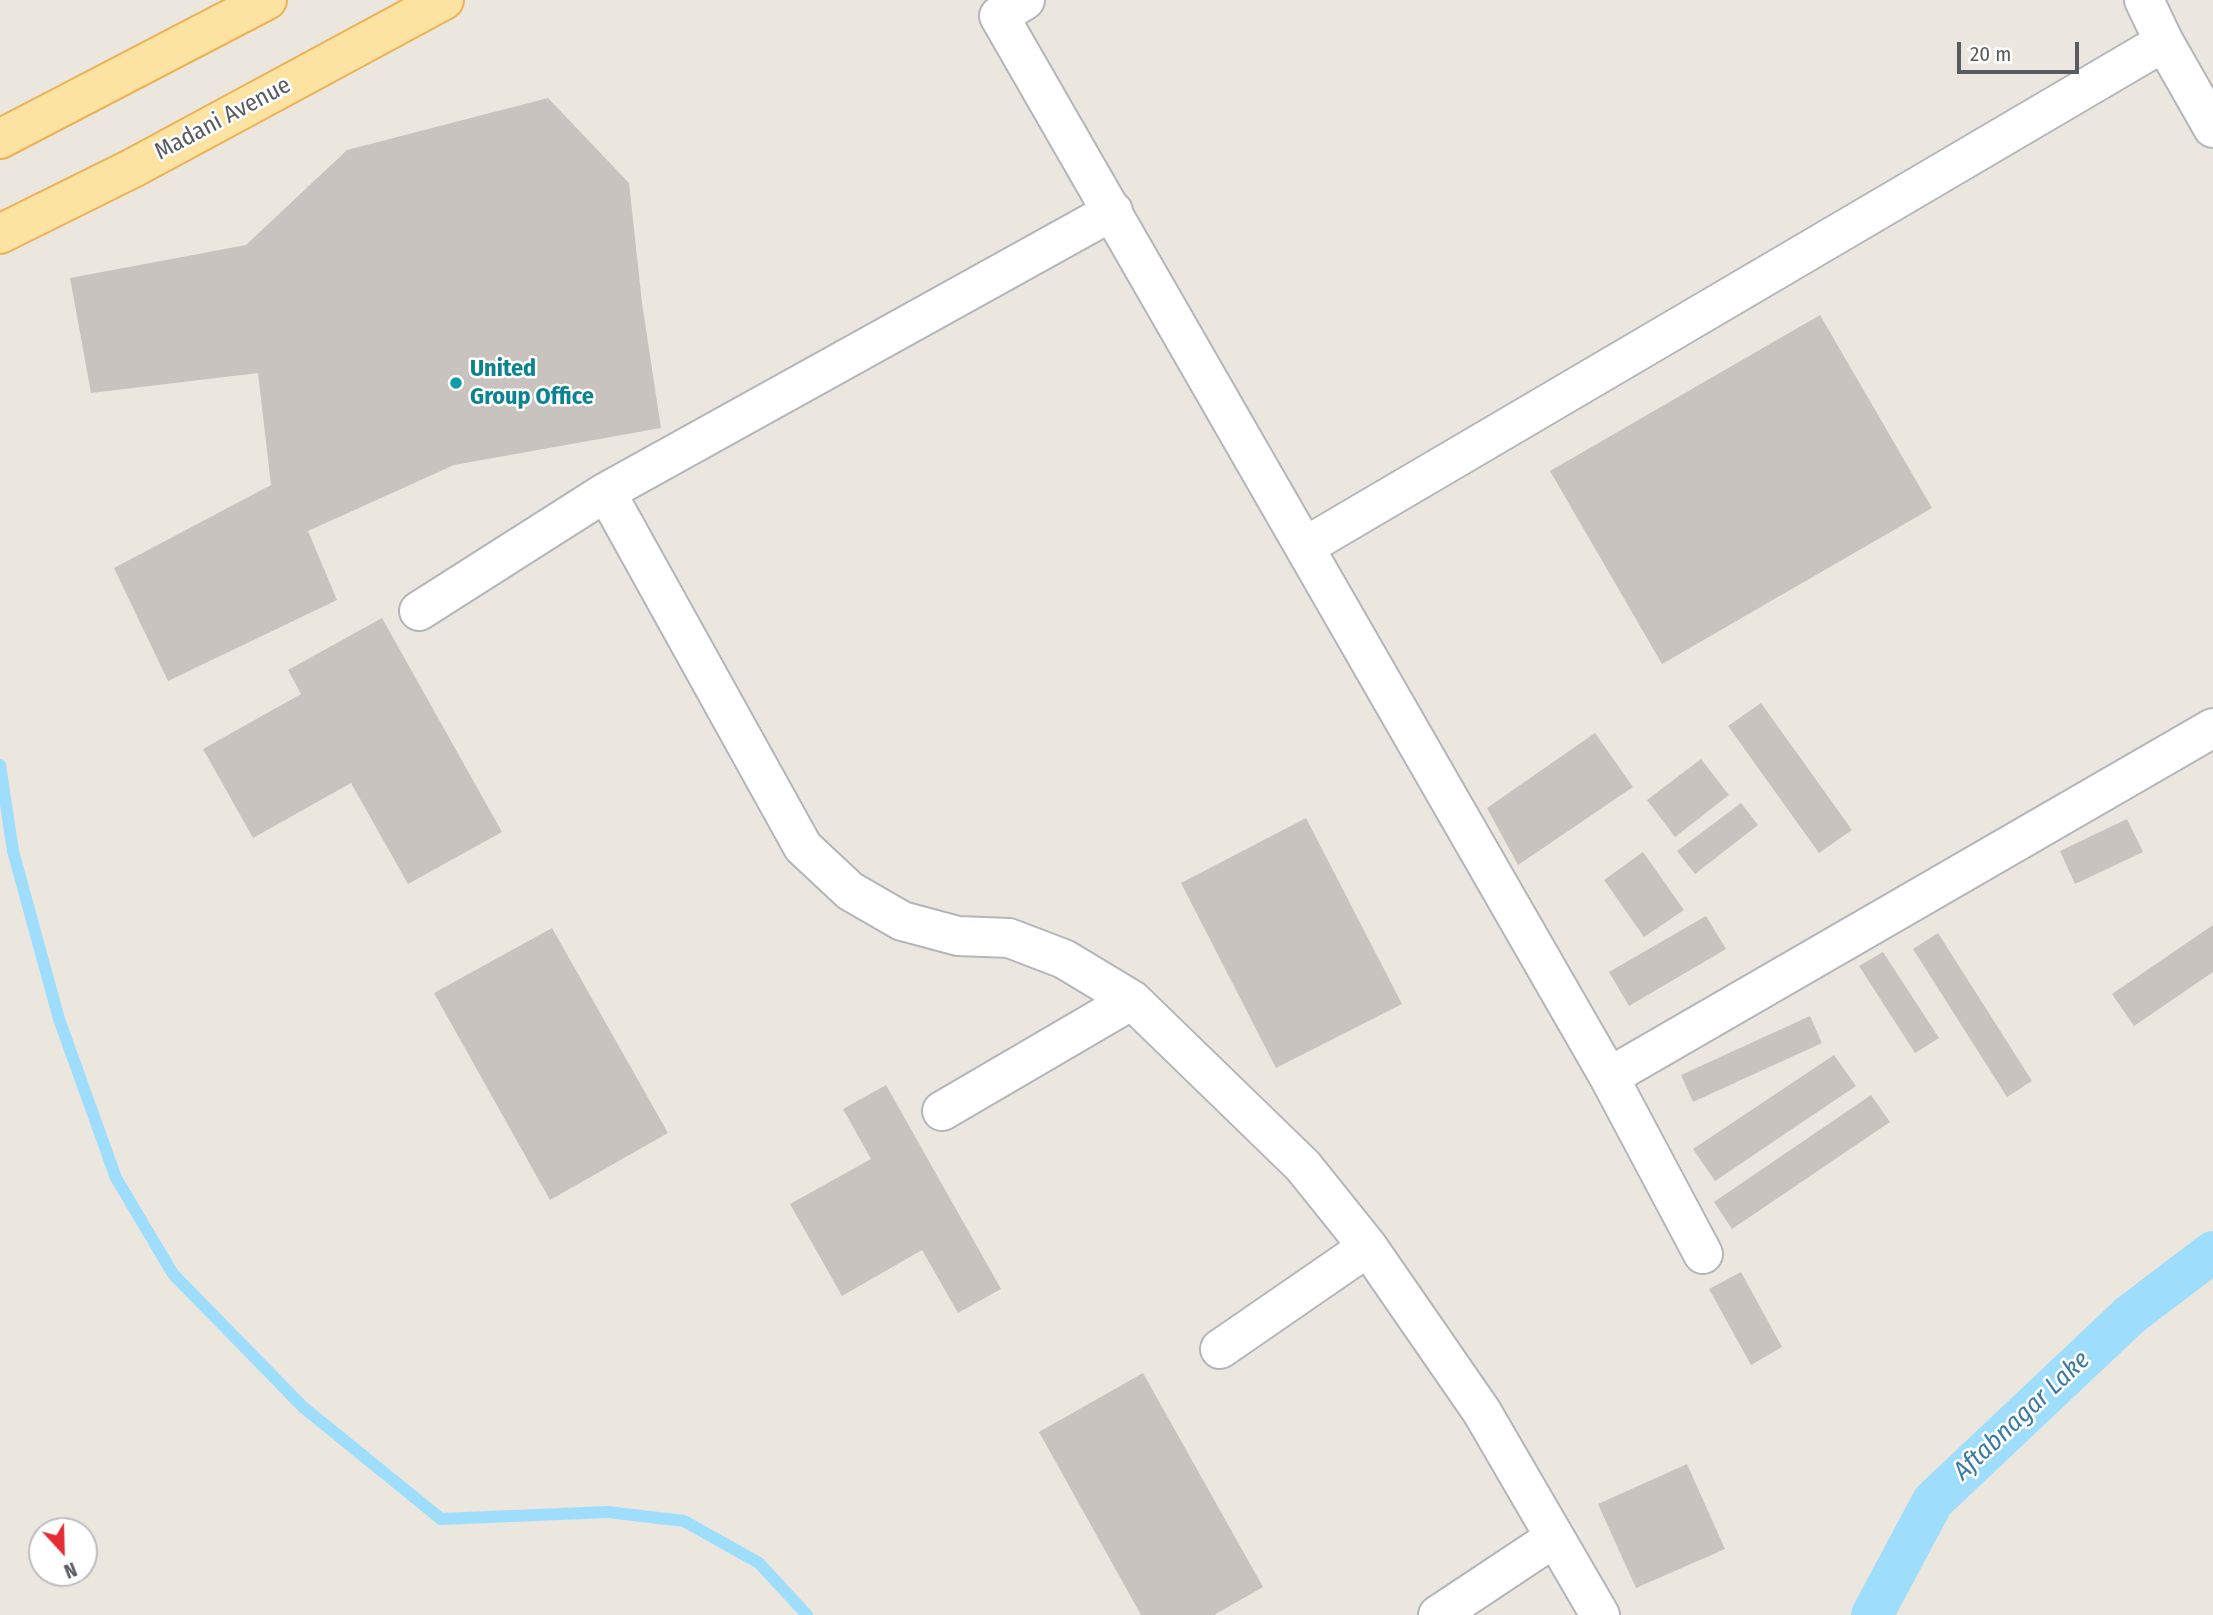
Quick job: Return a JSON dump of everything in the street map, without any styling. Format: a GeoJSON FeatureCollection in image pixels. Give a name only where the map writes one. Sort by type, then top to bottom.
{"type":"FeatureCollection","features":[{"type":"Feature","properties":{"kind":"main road"},"geometry":{"type":"LineString","coordinates":[[0,139],[267,0]]}},
{"type":"Feature","properties":{"kind":"main road","name":"Madani Avenue"},"geometry":{"type":"LineString","coordinates":[[0,234],[133,168],[444,0]]}},
{"type":"Feature","properties":{"kind":"street"},"geometry":{"type":"LineString","coordinates":[[2144,0],[2164,42],[2213,128]]}},
{"type":"Feature","properties":{"kind":"street"},"geometry":{"type":"LineString","coordinates":[[1005,5],[1113,211],[1609,1077],[1703,1254]]}},
{"type":"Feature","properties":{"kind":"street"},"geometry":{"type":"LineString","coordinates":[[1306,546],[2164,42]]}},
{"type":"Feature","properties":{"kind":"street"},"geometry":{"type":"LineString","coordinates":[[419,611],[606,492],[1113,211]]}},
{"type":"Feature","properties":{"kind":"street"},"geometry":{"type":"LineString","coordinates":[[606,492],[803,847],[850,891],[902,921],[958,936],[1009,938],[1064,959],[1132,1000],[1303,1166],[1368,1247],[1482,1412],[1600,1615]]}},
{"type":"Feature","properties":{"kind":"street"},"geometry":{"type":"LineString","coordinates":[[1609,1077],[2213,728]]}},
{"type":"Feature","properties":{"kind":"street"},"geometry":{"type":"LineString","coordinates":[[942,1111],[1132,1000]]}},
{"type":"Feature","properties":{"kind":"street"},"geometry":{"type":"LineString","coordinates":[[1220,1349],[1368,1247]]}},
{"type":"Feature","properties":{"kind":"street"},"geometry":{"type":"LineString","coordinates":[[1438,1615],[1554,1538]]}},
{"type":"Feature","properties":{"kind":"building","name":"United Group Office"},"geometry":{"type":"Polygon","coordinates":[[[548,98],[629,183],[642,303],[661,428],[454,465],[308,531],[337,600],[168,681],[114,568],[271,485],[258,373],[91,393],[70,278],[246,245],[347,150],[548,98]]]}},
{"type":"Feature","properties":{"kind":"building"},"geometry":{"type":"Polygon","coordinates":[[[1820,315],[1932,508],[1662,664],[1550,471],[1820,315]]]}},
{"type":"Feature","properties":{"kind":"building"},"geometry":{"type":"Polygon","coordinates":[[[382,618],[502,832],[408,884],[351,783],[253,838],[203,749],[301,694],[288,670],[382,618]]]}},
{"type":"Feature","properties":{"kind":"building"},"geometry":{"type":"Polygon","coordinates":[[[1761,703],[1852,830],[1819,853],[1728,726],[1761,703]]]}},
{"type":"Feature","properties":{"kind":"building"},"geometry":{"type":"Polygon","coordinates":[[[1595,733],[1633,787],[1518,865],[1487,808],[1595,733]]]}},
{"type":"Feature","properties":{"kind":"building"},"geometry":{"type":"Polygon","coordinates":[[[1701,759],[1729,795],[1675,837],[1647,800],[1701,759]]]}},
{"type":"Feature","properties":{"kind":"building"},"geometry":{"type":"Polygon","coordinates":[[[1741,803],[1758,825],[1695,874],[1677,851],[1741,803]]]}},
{"type":"Feature","properties":{"kind":"building"},"geometry":{"type":"Polygon","coordinates":[[[1306,818],[1402,1004],[1276,1068],[1181,883],[1306,818]]]}},
{"type":"Feature","properties":{"kind":"building"},"geometry":{"type":"Polygon","coordinates":[[[2127,819],[2143,852],[2075,884],[2060,851],[2127,819]]]}},
{"type":"Feature","properties":{"kind":"building"},"geometry":{"type":"Polygon","coordinates":[[[1643,852],[1684,910],[1644,937],[1604,880],[1643,852]]]}},
{"type":"Feature","properties":{"kind":"building"},"geometry":{"type":"Polygon","coordinates":[[[1706,916],[1726,949],[1629,1006],[1609,972],[1706,916]]]}},
{"type":"Feature","properties":{"kind":"building"},"geometry":{"type":"Polygon","coordinates":[[[2213,925],[2213,972],[2134,1026],[2112,994],[2213,925]]]}},
{"type":"Feature","properties":{"kind":"building"},"geometry":{"type":"Polygon","coordinates":[[[552,928],[668,1133],[550,1200],[434,993],[552,928]]]}},
{"type":"Feature","properties":{"kind":"building"},"geometry":{"type":"Polygon","coordinates":[[[1938,933],[2032,1081],[2007,1097],[1913,949],[1938,933]]]}},
{"type":"Feature","properties":{"kind":"building"},"geometry":{"type":"Polygon","coordinates":[[[1883,952],[1939,1038],[1915,1053],[1859,966],[1883,952]]]}},
{"type":"Feature","properties":{"kind":"building"},"geometry":{"type":"Polygon","coordinates":[[[1810,1016],[1822,1043],[1693,1102],[1681,1075],[1810,1016]]]}},
{"type":"Feature","properties":{"kind":"building"},"geometry":{"type":"Polygon","coordinates":[[[1834,1055],[1856,1086],[1715,1181],[1693,1149],[1834,1055]]]}},
{"type":"Feature","properties":{"kind":"building"},"geometry":{"type":"Polygon","coordinates":[[[886,1085],[1001,1289],[958,1313],[922,1250],[842,1296],[790,1204],[871,1159],[843,1109],[886,1085]]]}},
{"type":"Feature","properties":{"kind":"building"},"geometry":{"type":"Polygon","coordinates":[[[1871,1095],[1890,1122],[1732,1229],[1714,1202],[1871,1095]]]}},
{"type":"Feature","properties":{"kind":"building"},"geometry":{"type":"Polygon","coordinates":[[[1741,1272],[1782,1347],[1751,1365],[1709,1289],[1741,1272]]]}},
{"type":"Feature","properties":{"kind":"building"},"geometry":{"type":"Polygon","coordinates":[[[1143,1373],[1263,1587],[1214,1615],[1141,1615],[1039,1432],[1143,1373]]]}},
{"type":"Feature","properties":{"kind":"building"},"geometry":{"type":"Polygon","coordinates":[[[1687,1464],[1725,1549],[1636,1588],[1598,1504],[1687,1464]]]}},
{"type":"Feature","properties":{"kind":"waterway"},"geometry":{"type":"LineString","coordinates":[[0,765],[13,851],[59,1019],[116,1178],[173,1274],[303,1407],[441,1519],[608,1512],[684,1521],[759,1563],[807,1615]]}},
{"type":"Feature","properties":{"kind":"waterway","name":"Aftabnagar Lake"},"geometry":{"type":"LineString","coordinates":[[1872,1615],[1933,1501],[2130,1315],[2213,1252]]}},
{"type":"Feature","properties":{"kind":"place","name":"United Group Office"},"geometry":{"type":"Point","coordinates":[456,383]}}]}
